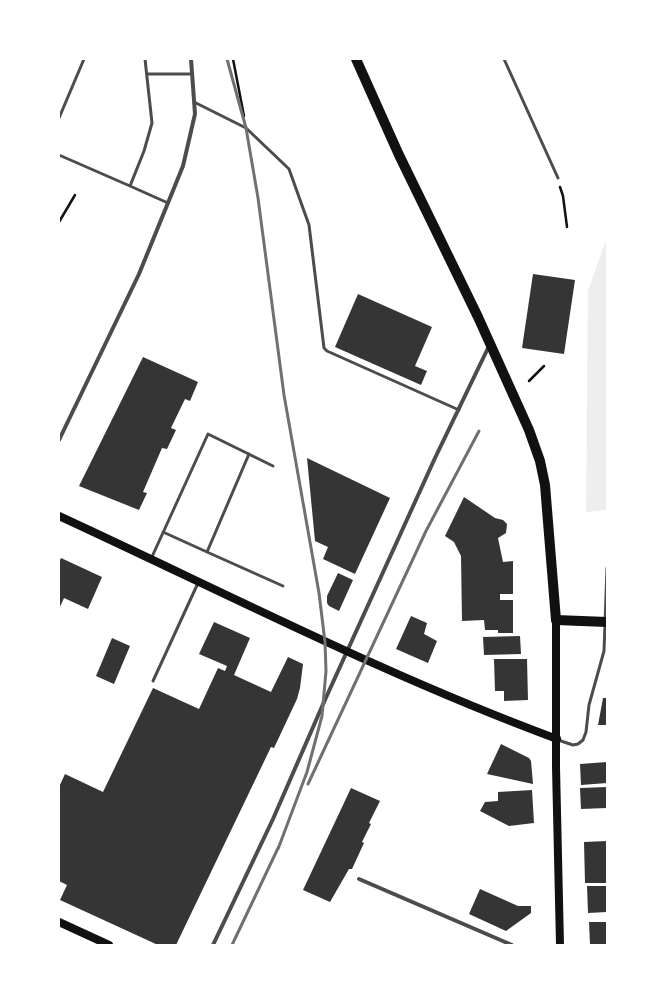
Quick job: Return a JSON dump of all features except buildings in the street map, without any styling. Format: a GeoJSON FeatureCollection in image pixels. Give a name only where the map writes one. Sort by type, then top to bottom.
{"type":"FeatureCollection","features":[{"type":"Feature","properties":{"kind":"main road"},"geometry":{"type":"LineString","coordinates":[[356,59],[399,155],[490,343],[529,430],[540,461],[545,485],[549,523],[556,620],[556,767],[560,945]]}},
{"type":"Feature","properties":{"kind":"main road"},"geometry":{"type":"LineString","coordinates":[[59,516],[198,581],[266,615],[486,712],[557,739]]}},
{"type":"Feature","properties":{"kind":"main road"},"geometry":{"type":"LineString","coordinates":[[556,620],[607,622]]}},
{"type":"Feature","properties":{"kind":"main road"},"geometry":{"type":"LineString","coordinates":[[59,922],[109,945]]}},
{"type":"Feature","properties":{"kind":"street"},"geometry":{"type":"LineString","coordinates":[[59,440],[139,274],[183,166],[194,114],[191,59]]}},
{"type":"Feature","properties":{"kind":"street"},"geometry":{"type":"LineString","coordinates":[[213,945],[273,819],[348,651],[490,343]]}},
{"type":"Feature","properties":{"kind":"street"},"geometry":{"type":"LineString","coordinates":[[359,879],[512,945]]}},
{"type":"Feature","properties":{"kind":"lane"},"geometry":{"type":"LineString","coordinates":[[59,118],[84,59]]}},
{"type":"Feature","properties":{"kind":"lane"},"geometry":{"type":"LineString","coordinates":[[130,186],[144,151],[152,123],[145,59]]}},
{"type":"Feature","properties":{"kind":"lane"},"geometry":{"type":"LineString","coordinates":[[504,59],[558,178]]}},
{"type":"Feature","properties":{"kind":"lane"},"geometry":{"type":"LineString","coordinates":[[147,74],[192,74]]}},
{"type":"Feature","properties":{"kind":"lane"},"geometry":{"type":"LineString","coordinates":[[194,102],[246,128],[289,169],[309,225],[324,348],[327,351],[459,410]]}},
{"type":"Feature","properties":{"kind":"lane"},"geometry":{"type":"LineString","coordinates":[[59,155],[168,203]]}},
{"type":"Feature","properties":{"kind":"lane"},"geometry":{"type":"LineString","coordinates":[[151,559],[208,434],[273,466]]}},
{"type":"Feature","properties":{"kind":"lane"},"geometry":{"type":"LineString","coordinates":[[207,552],[249,454]]}},
{"type":"Feature","properties":{"kind":"lane"},"geometry":{"type":"LineString","coordinates":[[163,532],[283,586]]}},
{"type":"Feature","properties":{"kind":"lane"},"geometry":{"type":"LineString","coordinates":[[557,739],[573,746],[582,740],[586,732],[589,705],[604,651],[607,568]]}},
{"type":"Feature","properties":{"kind":"lane"},"geometry":{"type":"LineString","coordinates":[[153,681],[198,581]]}},
{"type":"Feature","properties":{"kind":"path"},"geometry":{"type":"LineString","coordinates":[[233,59],[246,128]]}},
{"type":"Feature","properties":{"kind":"path"},"geometry":{"type":"LineString","coordinates":[[558,178],[563,196],[567,227]]}},
{"type":"Feature","properties":{"kind":"path"},"geometry":{"type":"LineString","coordinates":[[59,222],[75,194]]}},
{"type":"Feature","properties":{"kind":"path"},"geometry":{"type":"LineString","coordinates":[[529,381],[544,366]]}},
{"type":"Feature","properties":{"kind":"shaded area"},"geometry":{"type":"Polygon","coordinates":[[[607,237],[607,510],[586,512],[588,291],[607,237]]]}},
{"type":"Feature","properties":{"kind":"railway"},"geometry":{"type":"LineString","coordinates":[[227,59],[246,128],[258,198],[284,395],[319,593],[325,642],[326,671],[322,716],[307,772],[278,849]]}},
{"type":"Feature","properties":{"kind":"railway"},"geometry":{"type":"LineString","coordinates":[[308,784],[426,531],[479,431]]}},
{"type":"Feature","properties":{"kind":"railway"},"geometry":{"type":"LineString","coordinates":[[232,945],[280,844]]}}]}
